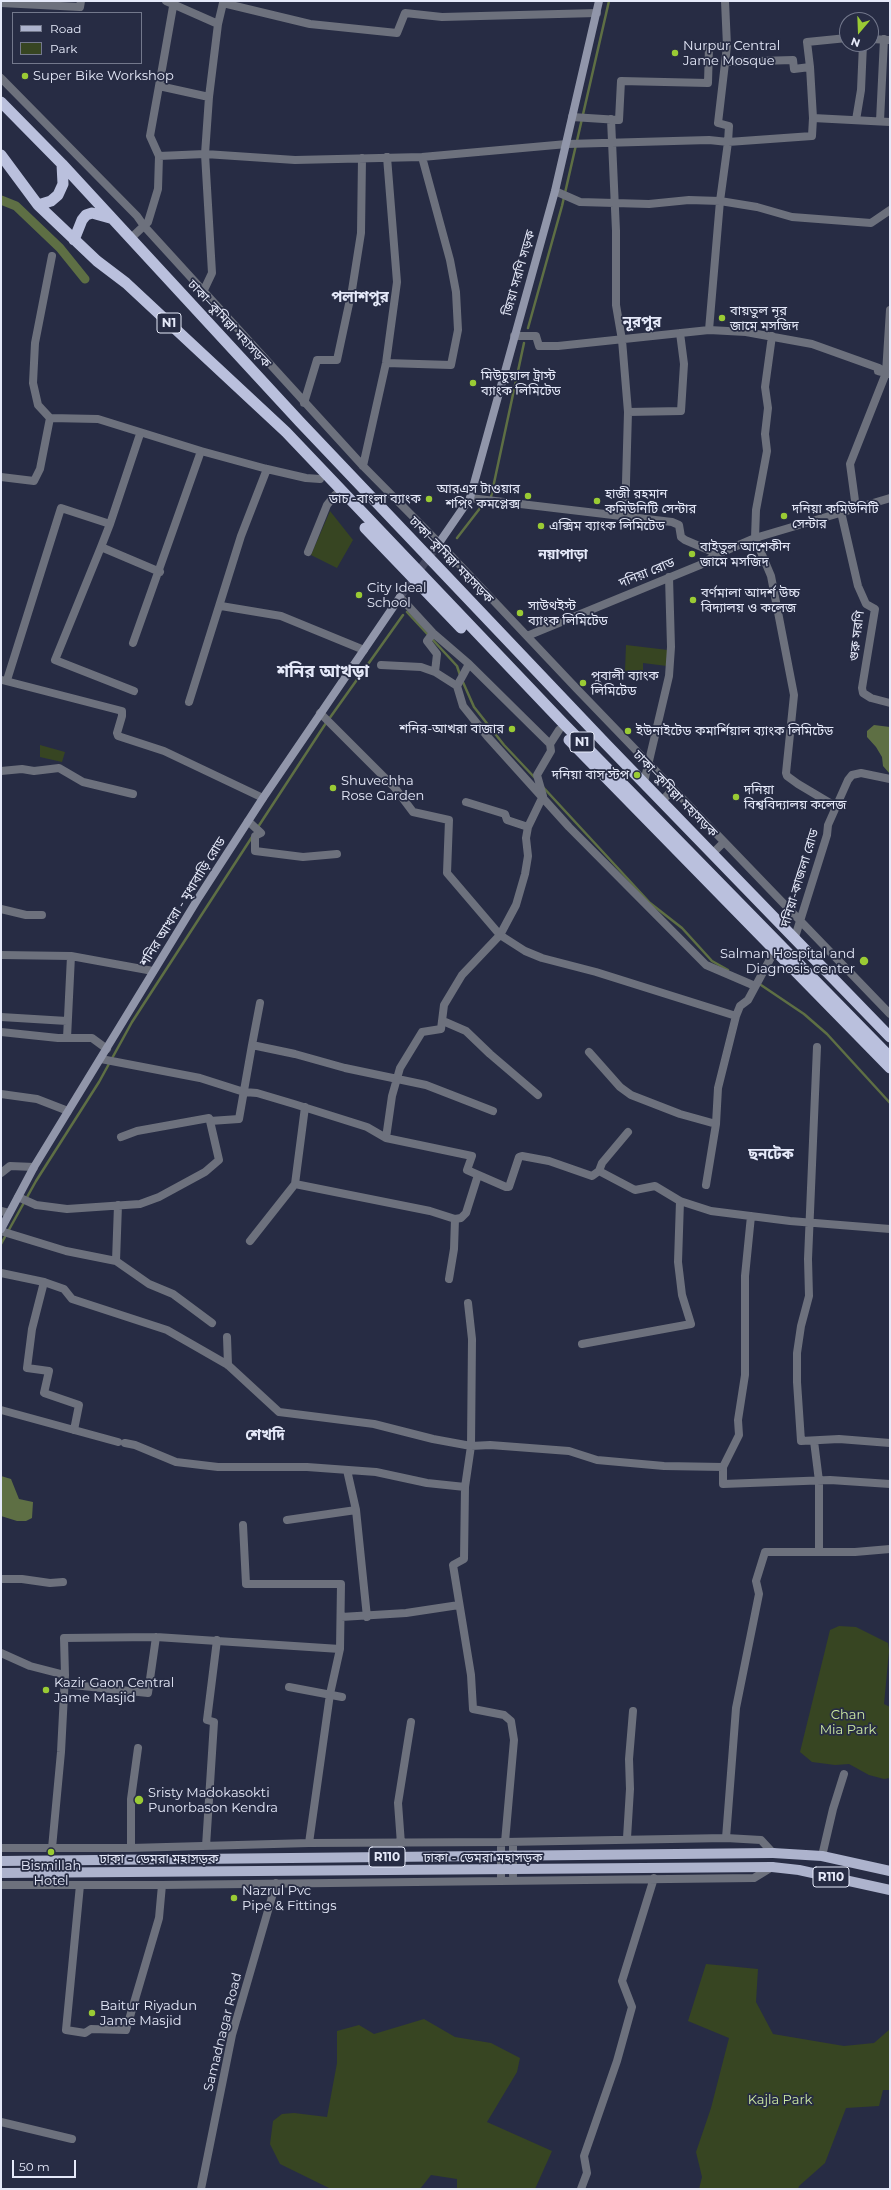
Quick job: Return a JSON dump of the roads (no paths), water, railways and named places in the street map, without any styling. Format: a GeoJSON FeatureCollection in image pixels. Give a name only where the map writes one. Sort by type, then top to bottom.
{"type":"FeatureCollection","features":[{"type":"Feature","properties":{"kind":"highway","name":"ঢাকা–কুমিল্লা মহাসড়ক"},"geometry":{"type":"LineString","coordinates":[[1,102],[62,164],[110,218],[300,422],[662,801],[889,1035]]}},
{"type":"Feature","properties":{"kind":"highway","name":"N1"},"geometry":{"type":"LineString","coordinates":[[1,155],[38,205],[74,240],[126,283],[256,402],[563,723],[890,1057]]}},
{"type":"Feature","properties":{"kind":"highway"},"geometry":{"type":"LineString","coordinates":[[38,205],[51,201],[58,195],[63,184],[62,164]]}},
{"type":"Feature","properties":{"kind":"highway"},"geometry":{"type":"LineString","coordinates":[[74,240],[82,220],[86,215],[92,214],[110,218]]}},
{"type":"Feature","properties":{"kind":"highway"},"geometry":{"type":"LineString","coordinates":[[256,402],[335,495],[559,730],[890,1068]]}},
{"type":"Feature","properties":{"kind":"main road","name":"জিয়া সরণি সড়ক"},"geometry":{"type":"LineString","coordinates":[[439,543],[470,498],[555,191],[599,1]]}},
{"type":"Feature","properties":{"kind":"main road","name":"শনির আখরা - মৃধাবাড়ি রোড"},"geometry":{"type":"LineString","coordinates":[[1,1230],[5,1212],[18,1197],[34,1167],[101,1059],[153,971],[250,824],[263,798],[323,716],[364,650],[400,597]]}},
{"type":"Feature","properties":{"kind":"main road","name":"ঢাকা - ডেমরা মহাসড়ক"},"geometry":{"type":"LineString","coordinates":[[1,1861],[773,1853],[822,1856],[890,1871]]}},
{"type":"Feature","properties":{"kind":"main road","name":"ঢাকা - ডেমরা মহাসড়ক"},"geometry":{"type":"LineString","coordinates":[[1,1873],[772,1867],[799,1870],[890,1890]]}},
{"type":"Feature","properties":{"kind":"street"},"geometry":{"type":"LineString","coordinates":[[1,3],[80,7],[81,1]]}},
{"type":"Feature","properties":{"kind":"street"},"geometry":{"type":"LineString","coordinates":[[166,1],[174,3],[218,24]]}},
{"type":"Feature","properties":{"kind":"street"},"geometry":{"type":"LineString","coordinates":[[709,330],[720,201],[728,142],[728,126],[718,123],[719,102],[727,46],[725,1]]}},
{"type":"Feature","properties":{"kind":"street"},"geometry":{"type":"LineString","coordinates":[[203,292],[212,273],[205,154],[218,24],[223,2],[310,24],[397,33],[405,13],[442,17],[597,13]]}},
{"type":"Feature","properties":{"kind":"street"},"geometry":{"type":"LineString","coordinates":[[130,239],[148,222],[158,189],[159,156],[150,136],[174,3]]}},
{"type":"Feature","properties":{"kind":"street"},"geometry":{"type":"LineString","coordinates":[[159,156],[205,154],[295,160],[422,157],[567,144],[709,140],[728,142],[812,136],[813,118],[807,42],[839,39]]}},
{"type":"Feature","properties":{"kind":"street"},"geometry":{"type":"LineString","coordinates":[[880,121],[887,40]]}},
{"type":"Feature","properties":{"kind":"street"},"geometry":{"type":"LineString","coordinates":[[572,117],[619,120],[621,81],[708,83],[709,46],[727,46]]}},
{"type":"Feature","properties":{"kind":"street"},"geometry":{"type":"LineString","coordinates":[[856,120],[861,90],[863,52]]}},
{"type":"Feature","properties":{"kind":"street"},"geometry":{"type":"LineString","coordinates":[[725,62],[793,60],[794,69],[810,68]]}},
{"type":"Feature","properties":{"kind":"street"},"geometry":{"type":"LineString","coordinates":[[1,78],[137,216],[144,226],[203,292],[363,466],[439,543],[649,765],[890,1014]]}},
{"type":"Feature","properties":{"kind":"street"},"geometry":{"type":"LineString","coordinates":[[159,86],[210,97]]}},
{"type":"Feature","properties":{"kind":"street"},"geometry":{"type":"LineString","coordinates":[[813,118],[890,122]]}},
{"type":"Feature","properties":{"kind":"street"},"geometry":{"type":"LineString","coordinates":[[611,119],[615,203],[616,305],[622,340],[628,412],[625,517]]}},
{"type":"Feature","properties":{"kind":"street"},"geometry":{"type":"LineString","coordinates":[[363,466],[386,363],[397,282],[387,157]]}},
{"type":"Feature","properties":{"kind":"street"},"geometry":{"type":"LineString","coordinates":[[386,363],[451,365],[458,330],[456,292],[450,260],[422,157]]}},
{"type":"Feature","properties":{"kind":"street"},"geometry":{"type":"LineString","coordinates":[[304,403],[317,360],[337,360],[352,290],[361,232],[362,158]]}},
{"type":"Feature","properties":{"kind":"street"},"geometry":{"type":"LineString","coordinates":[[555,191],[580,202],[615,203],[720,201],[757,207],[792,217],[871,223],[890,210]]}},
{"type":"Feature","properties":{"kind":"street"},"geometry":{"type":"LineString","coordinates":[[52,256],[35,343],[33,382],[38,405],[50,418],[98,419],[140,434],[267,469],[320,479]]}},
{"type":"Feature","properties":{"kind":"street"},"geometry":{"type":"LineString","coordinates":[[856,508],[850,464],[888,374],[890,310]]}},
{"type":"Feature","properties":{"kind":"street"},"geometry":{"type":"LineString","coordinates":[[514,336],[536,336],[538,344],[541,346],[622,340],[709,330],[746,332],[828,348],[879,368],[878,371],[888,374]]}},
{"type":"Feature","properties":{"kind":"street"},"geometry":{"type":"LineString","coordinates":[[628,412],[681,411],[684,364],[680,333]]}},
{"type":"Feature","properties":{"kind":"street"},"geometry":{"type":"LineString","coordinates":[[772,336],[765,387],[768,408],[765,434],[767,451],[756,510],[756,538],[771,576],[794,695],[786,773],[787,776],[802,787],[835,806]]}},
{"type":"Feature","properties":{"kind":"street"},"geometry":{"type":"LineString","coordinates":[[1,477],[34,481],[40,469],[50,418]]}},
{"type":"Feature","properties":{"kind":"street"},"geometry":{"type":"LineString","coordinates":[[134,691],[54,660],[110,524],[140,434]]}},
{"type":"Feature","properties":{"kind":"street"},"geometry":{"type":"LineString","coordinates":[[133,643],[160,572],[201,451]]}},
{"type":"Feature","properties":{"kind":"street"},"geometry":{"type":"LineString","coordinates":[[188,702],[221,606],[241,536],[267,469]]}},
{"type":"Feature","properties":{"kind":"street"},"geometry":{"type":"LineString","coordinates":[[308,552],[327,504],[335,495]]}},
{"type":"Feature","properties":{"kind":"street"},"geometry":{"type":"LineString","coordinates":[[470,498],[675,523],[679,525],[681,536],[685,540],[718,554]]}},
{"type":"Feature","properties":{"kind":"street","name":"দনিয়া রোড"},"geometry":{"type":"LineString","coordinates":[[527,636],[700,565],[718,554],[756,538],[890,498]]}},
{"type":"Feature","properties":{"kind":"street"},"geometry":{"type":"LineString","coordinates":[[110,524],[61,508],[4,680],[122,711],[117,733],[118,736],[164,751],[263,798]]}},
{"type":"Feature","properties":{"kind":"street","name":"গুরু সরণি"},"geometry":{"type":"LineString","coordinates":[[841,512],[858,586],[866,604],[875,608],[862,688],[863,693],[871,698],[890,703]]}},
{"type":"Feature","properties":{"kind":"street"},"geometry":{"type":"LineString","coordinates":[[101,547],[160,572]]}},
{"type":"Feature","properties":{"kind":"street"},"geometry":{"type":"LineString","coordinates":[[644,782],[669,676],[671,647],[669,577]]}},
{"type":"Feature","properties":{"kind":"street"},"geometry":{"type":"LineString","coordinates":[[386,1138],[400,1068],[419,1034],[422,1032],[439,1031],[442,1029],[444,1005],[462,975],[500,935],[516,905],[525,874],[528,856],[526,838],[528,827],[543,796],[538,777],[551,751],[550,744],[469,664],[433,633],[400,597]]}},
{"type":"Feature","properties":{"kind":"street"},"geometry":{"type":"LineString","coordinates":[[221,606],[281,616],[364,650]]}},
{"type":"Feature","properties":{"kind":"street"},"geometry":{"type":"LineString","coordinates":[[433,633],[427,641],[437,654],[435,672]]}},
{"type":"Feature","properties":{"kind":"street"},"geometry":{"type":"LineString","coordinates":[[469,664],[457,686],[462,706],[569,827],[706,965],[756,983]]}},
{"type":"Feature","properties":{"kind":"street"},"geometry":{"type":"LineString","coordinates":[[381,665],[421,667],[435,672],[457,686]]}},
{"type":"Feature","properties":{"kind":"street"},"geometry":{"type":"LineString","coordinates":[[323,716],[395,788],[413,812],[449,820],[447,873],[500,935],[525,951],[542,958],[596,972],[736,1016]]}},
{"type":"Feature","properties":{"kind":"street"},"geometry":{"type":"LineString","coordinates":[[550,744],[559,730]]}},
{"type":"Feature","properties":{"kind":"street"},"geometry":{"type":"LineString","coordinates":[[1,771],[22,769],[34,771],[58,768],[83,782],[133,794]]}},
{"type":"Feature","properties":{"kind":"street","name":"দনিয়া-কাজলা রোড"},"geometry":{"type":"LineString","coordinates":[[795,937],[835,806],[852,775],[861,773],[890,779]]}},
{"type":"Feature","properties":{"kind":"street"},"geometry":{"type":"LineString","coordinates":[[662,801],[673,789]]}},
{"type":"Feature","properties":{"kind":"street"},"geometry":{"type":"LineString","coordinates":[[466,802],[505,814],[507,820],[528,827]]}},
{"type":"Feature","properties":{"kind":"street"},"geometry":{"type":"LineString","coordinates":[[250,824],[260,833],[255,836],[255,851],[303,857],[337,854]]}},
{"type":"Feature","properties":{"kind":"street"},"geometry":{"type":"LineString","coordinates":[[713,853],[724,842]]}},
{"type":"Feature","properties":{"kind":"street"},"geometry":{"type":"LineString","coordinates":[[1,909],[26,915],[42,915]]}},
{"type":"Feature","properties":{"kind":"street"},"geometry":{"type":"LineString","coordinates":[[706,1185],[716,1124],[718,1088],[736,1016],[740,1006],[748,1000],[775,950]]}},
{"type":"Feature","properties":{"kind":"street"},"geometry":{"type":"LineString","coordinates":[[1,955],[71,956],[153,971]]}},
{"type":"Feature","properties":{"kind":"street"},"geometry":{"type":"LineString","coordinates":[[66,1038],[71,956]]}},
{"type":"Feature","properties":{"kind":"street"},"geometry":{"type":"LineString","coordinates":[[121,1137],[137,1131],[209,1118],[210,1121],[239,1119],[260,1003]]}},
{"type":"Feature","properties":{"kind":"street"},"geometry":{"type":"LineString","coordinates":[[1,1017],[67,1021]]}},
{"type":"Feature","properties":{"kind":"street"},"geometry":{"type":"LineString","coordinates":[[442,1021],[466,1031],[490,1054],[538,1095]]}},
{"type":"Feature","properties":{"kind":"street"},"geometry":{"type":"LineString","coordinates":[[1,1032],[66,1038],[92,1038],[107,1049]]}},
{"type":"Feature","properties":{"kind":"street"},"geometry":{"type":"LineString","coordinates":[[252,1045],[426,1085],[494,1111]]}},
{"type":"Feature","properties":{"kind":"street"},"geometry":{"type":"LineString","coordinates":[[816,1047],[811,1222],[808,1259],[809,1296],[801,1326],[797,1382],[801,1441],[839,1439],[890,1443]]}},
{"type":"Feature","properties":{"kind":"street"},"geometry":{"type":"LineString","coordinates":[[589,1052],[620,1087],[631,1095],[680,1114],[716,1124]]}},
{"type":"Feature","properties":{"kind":"street"},"geometry":{"type":"LineString","coordinates":[[101,1059],[200,1078],[244,1092],[257,1093],[366,1126],[386,1138],[472,1156],[468,1170],[509,1187],[519,1157],[522,1156],[548,1161],[592,1176],[598,1171],[602,1163],[628,1132]]}},
{"type":"Feature","properties":{"kind":"street"},"geometry":{"type":"LineString","coordinates":[[1,1094],[37,1099],[68,1111]]}},
{"type":"Feature","properties":{"kind":"street"},"geometry":{"type":"LineString","coordinates":[[250,1241],[295,1184],[304,1107]]}},
{"type":"Feature","properties":{"kind":"street"},"geometry":{"type":"LineString","coordinates":[[18,1197],[36,1205],[67,1209],[140,1204],[159,1197],[205,1172],[220,1160],[210,1121]]}},
{"type":"Feature","properties":{"kind":"street"},"geometry":{"type":"LineString","coordinates":[[1,1173],[10,1166],[34,1167]]}},
{"type":"Feature","properties":{"kind":"street"},"geometry":{"type":"LineString","coordinates":[[598,1171],[635,1190],[655,1186],[680,1201],[711,1211],[890,1229]]}},
{"type":"Feature","properties":{"kind":"street"},"geometry":{"type":"LineString","coordinates":[[295,1184],[430,1211],[455,1219],[461,1218],[466,1213],[478,1174]]}},
{"type":"Feature","properties":{"kind":"street"},"geometry":{"type":"LineString","coordinates":[[582,1344],[690,1324],[682,1294],[678,1262],[680,1201]]}},
{"type":"Feature","properties":{"kind":"street"},"geometry":{"type":"LineString","coordinates":[[116,1261],[118,1205]]}},
{"type":"Feature","properties":{"kind":"street"},"geometry":{"type":"LineString","coordinates":[[751,1216],[745,1276],[745,1375],[738,1420],[739,1435],[723,1467],[723,1484],[819,1480],[862,1481],[890,1484]]}},
{"type":"Feature","properties":{"kind":"street"},"geometry":{"type":"LineString","coordinates":[[449,1279],[454,1250],[455,1219]]}},
{"type":"Feature","properties":{"kind":"street"},"geometry":{"type":"LineString","coordinates":[[1,1230],[66,1251],[116,1261],[149,1284],[173,1294],[212,1323]]}},
{"type":"Feature","properties":{"kind":"street"},"geometry":{"type":"LineString","coordinates":[[1,1273],[44,1282],[64,1289],[72,1299],[167,1330],[228,1365],[279,1412],[374,1424],[433,1440],[471,1446],[490,1445],[569,1451],[597,1460],[664,1466],[723,1467]]}},
{"type":"Feature","properties":{"kind":"street"},"geometry":{"type":"LineString","coordinates":[[44,1282],[32,1329],[27,1368],[49,1371],[44,1392],[79,1405],[74,1430]]}},
{"type":"Feature","properties":{"kind":"street"},"geometry":{"type":"LineString","coordinates":[[468,1303],[472,1339],[471,1446],[465,1488],[464,1558],[453,1565],[471,1675],[473,1709],[504,1715],[511,1721],[514,1740],[506,1842],[501,1880]]}},
{"type":"Feature","properties":{"kind":"street"},"geometry":{"type":"LineString","coordinates":[[228,1337],[228,1365]]}},
{"type":"Feature","properties":{"kind":"street"},"geometry":{"type":"LineString","coordinates":[[1,1410],[74,1430],[135,1444],[176,1462],[218,1467],[307,1467],[376,1472],[427,1483],[465,1488]]}},
{"type":"Feature","properties":{"kind":"street"},"geometry":{"type":"LineString","coordinates":[[814,1441],[819,1480],[819,1551]]}},
{"type":"Feature","properties":{"kind":"street"},"geometry":{"type":"LineString","coordinates":[[347,1470],[356,1510],[367,1617]]}},
{"type":"Feature","properties":{"kind":"street"},"geometry":{"type":"LineString","coordinates":[[287,1520],[356,1510]]}},
{"type":"Feature","properties":{"kind":"street"},"geometry":{"type":"LineString","coordinates":[[243,1525],[246,1584],[341,1584],[340,1649],[330,1694],[308,1843]]}},
{"type":"Feature","properties":{"kind":"street"},"geometry":{"type":"LineString","coordinates":[[726,1838],[736,1708],[759,1594],[756,1581],[765,1552],[855,1552],[890,1549]]}},
{"type":"Feature","properties":{"kind":"street"},"geometry":{"type":"LineString","coordinates":[[1,1579],[22,1579],[50,1583],[62,1582]]}},
{"type":"Feature","properties":{"kind":"street"},"geometry":{"type":"LineString","coordinates":[[341,1617],[367,1617],[459,1605]]}},
{"type":"Feature","properties":{"kind":"street"},"geometry":{"type":"LineString","coordinates":[[52,1848],[61,1752],[64,1684],[64,1638],[156,1636],[340,1649]]}},
{"type":"Feature","properties":{"kind":"street"},"geometry":{"type":"LineString","coordinates":[[64,1684],[148,1693],[156,1636]]}},
{"type":"Feature","properties":{"kind":"street"},"geometry":{"type":"LineString","coordinates":[[206,1846],[214,1722],[207,1720],[217,1640]]}},
{"type":"Feature","properties":{"kind":"street"},"geometry":{"type":"LineString","coordinates":[[1,1653],[30,1666],[64,1675]]}},
{"type":"Feature","properties":{"kind":"street"},"geometry":{"type":"LineString","coordinates":[[289,1687],[342,1697]]}},
{"type":"Feature","properties":{"kind":"street"},"geometry":{"type":"LineString","coordinates":[[627,1838],[630,1789],[629,1759],[633,1711]]}},
{"type":"Feature","properties":{"kind":"street"},"geometry":{"type":"LineString","coordinates":[[401,1844],[398,1803],[411,1722]]}},
{"type":"Feature","properties":{"kind":"street"},"geometry":{"type":"LineString","coordinates":[[131,1848],[131,1800],[138,1748]]}},
{"type":"Feature","properties":{"kind":"street"},"geometry":{"type":"LineString","coordinates":[[822,1856],[833,1809],[844,1774]]}},
{"type":"Feature","properties":{"kind":"street"},"geometry":{"type":"LineString","coordinates":[[1,1848],[131,1848],[308,1843],[401,1844],[627,1838],[726,1838],[761,1840],[773,1853]]}},
{"type":"Feature","properties":{"kind":"street"},"geometry":{"type":"LineString","coordinates":[[506,1842],[513,1880]]}},
{"type":"Feature","properties":{"kind":"street"},"geometry":{"type":"LineString","coordinates":[[1,1885],[162,1885],[754,1878],[772,1867]]}},
{"type":"Feature","properties":{"kind":"street"},"geometry":{"type":"LineString","coordinates":[[581,2189],[587,2173],[584,2156],[617,2061],[632,2006],[622,1981],[654,1878]]}},
{"type":"Feature","properties":{"kind":"street","name":"Samadnagar Road"},"geometry":{"type":"LineString","coordinates":[[201,2189],[232,2035],[276,1883]]}},
{"type":"Feature","properties":{"kind":"street"},"geometry":{"type":"LineString","coordinates":[[80,1885],[66,2030],[85,2033],[91,2029],[126,2030],[159,1918],[162,1885]]}},
{"type":"Feature","properties":{"kind":"street"},"geometry":{"type":"LineString","coordinates":[[1,2122],[72,2140]]}},
{"type":"Feature","properties":{"kind":"waterway"},"geometry":{"type":"LineString","coordinates":[[528,328],[562,206],[609,1]]}},
{"type":"Feature","properties":{"kind":"waterway"},"geometry":{"type":"LineString","coordinates":[[1,200],[16,206],[60,248],[85,279]]}},
{"type":"Feature","properties":{"kind":"waterway"},"geometry":{"type":"LineString","coordinates":[[491,497],[524,343]]}},
{"type":"Feature","properties":{"kind":"waterway"},"geometry":{"type":"LineString","coordinates":[[457,538],[484,503]]}},
{"type":"Feature","properties":{"kind":"waterway"},"geometry":{"type":"LineString","coordinates":[[407,612],[457,666],[460,675]]}},
{"type":"Feature","properties":{"kind":"waterway"},"geometry":{"type":"LineString","coordinates":[[258,827],[324,726],[403,615]]}},
{"type":"Feature","properties":{"kind":"waterway"},"geometry":{"type":"LineString","coordinates":[[462,680],[474,707],[504,745],[535,778]]}},
{"type":"Feature","properties":{"kind":"waterway"},"geometry":{"type":"LineString","coordinates":[[542,786],[650,903],[682,928],[712,961],[728,970]]}},
{"type":"Feature","properties":{"kind":"waterway"},"geometry":{"type":"LineString","coordinates":[[1,1244],[36,1181],[99,1082],[132,1022],[252,837]]}},
{"type":"Feature","properties":{"kind":"waterway"},"geometry":{"type":"LineString","coordinates":[[758,983],[804,1014],[827,1034],[890,1103]]}},
{"type":"Feature","properties":{"kind":"tunnel"},"geometry":{"type":"LineString","coordinates":[[400,597],[439,543]]}},
{"type":"Feature","properties":{"kind":"place","name":"Nurpur Central Jame Mosque"},"geometry":{"type":"Point","coordinates":[675,53]}},
{"type":"Feature","properties":{"kind":"place","name":"Super Bike Workshop"},"geometry":{"type":"Point","coordinates":[25,76]}},
{"type":"Feature","properties":{"kind":"place","name":"বায়তুল নূর জামে মসজিদ"},"geometry":{"type":"Point","coordinates":[722,318]}},
{"type":"Feature","properties":{"kind":"place","name":"মিউচুয়াল ট্রাস্ট ব্যাংক লিমিটেড"},"geometry":{"type":"Point","coordinates":[473,383]}},
{"type":"Feature","properties":{"kind":"place","name":"আরএস টাওয়ার শপিং কমপ্লেক্স"},"geometry":{"type":"Point","coordinates":[528,496]}},
{"type":"Feature","properties":{"kind":"place","name":"ডাচ -বাংলা ব্যাংক"},"geometry":{"type":"Point","coordinates":[429,499]}},
{"type":"Feature","properties":{"kind":"place","name":"হাজী রহমান কমিউনিটি সেন্টার"},"geometry":{"type":"Point","coordinates":[597,501]}},
{"type":"Feature","properties":{"kind":"place","name":"দনিয়া কমিউনিটি সেন্টার"},"geometry":{"type":"Point","coordinates":[784,516]}},
{"type":"Feature","properties":{"kind":"place","name":"এক্সিম ব্যাংক লিমিটেড"},"geometry":{"type":"Point","coordinates":[541,526]}},
{"type":"Feature","properties":{"kind":"place","name":"বাইতুল আশেকীন জামে মসজিদ"},"geometry":{"type":"Point","coordinates":[692,554]}},
{"type":"Feature","properties":{"kind":"place","name":"City Ideal School"},"geometry":{"type":"Point","coordinates":[359,595]}},
{"type":"Feature","properties":{"kind":"place","name":"বর্ণমালা আদর্শ উচ্চ বিদ্যালয় ও কলেজ"},"geometry":{"type":"Point","coordinates":[693,600]}},
{"type":"Feature","properties":{"kind":"place","name":"সাউথইস্ট ব্যাংক লিমিটেড"},"geometry":{"type":"Point","coordinates":[520,613]}},
{"type":"Feature","properties":{"kind":"place","name":"পুবালী ব্যাংক লিমিটেড"},"geometry":{"type":"Point","coordinates":[583,683]}},
{"type":"Feature","properties":{"kind":"place","name":"শনির-আখরা বাজার"},"geometry":{"type":"Point","coordinates":[512,729]}},
{"type":"Feature","properties":{"kind":"place","name":"ইউনাইটেড কমার্শিয়াল ব্যাংক লিমিটেড"},"geometry":{"type":"Point","coordinates":[628,731]}},
{"type":"Feature","properties":{"kind":"place","name":"দনিয়া বাস স্টপ"},"geometry":{"type":"Point","coordinates":[637,775]}},
{"type":"Feature","properties":{"kind":"place","name":"Shuvechha Rose Garden"},"geometry":{"type":"Point","coordinates":[333,788]}},
{"type":"Feature","properties":{"kind":"place","name":"দনিয়া বিশ্ববিদ্যালয় কলেজ"},"geometry":{"type":"Point","coordinates":[736,797]}},
{"type":"Feature","properties":{"kind":"place","name":"Salman Hospital and Diagnosis center"},"geometry":{"type":"Point","coordinates":[864,961]}},
{"type":"Feature","properties":{"kind":"place","name":"Kazir Gaon Central Jame Masjid"},"geometry":{"type":"Point","coordinates":[46,1690]}},
{"type":"Feature","properties":{"kind":"place","name":"Sristy Madokasokti Punorbason Kendra"},"geometry":{"type":"Point","coordinates":[139,1800]}},
{"type":"Feature","properties":{"kind":"place","name":"Bismillah Hotel"},"geometry":{"type":"Point","coordinates":[51,1852]}},
{"type":"Feature","properties":{"kind":"place","name":"Nazrul Pvc Pipe & Fittings"},"geometry":{"type":"Point","coordinates":[234,1898]}},
{"type":"Feature","properties":{"kind":"place","name":"Baitur Riyadun Jame Masjid"},"geometry":{"type":"Point","coordinates":[92,2013]}},
{"type":"Feature","properties":{"kind":"district","name":"পলাশপুর"},"geometry":{"type":"Point","coordinates":[360,298]}},
{"type":"Feature","properties":{"kind":"district","name":"নূরপুর"},"geometry":{"type":"Point","coordinates":[642,323]}},
{"type":"Feature","properties":{"kind":"district","name":"নয়াপাড়া"},"geometry":{"type":"Point","coordinates":[563,555]}},
{"type":"Feature","properties":{"kind":"district","name":"শনির আখড়া"},"geometry":{"type":"Point","coordinates":[323,672]}},
{"type":"Feature","properties":{"kind":"district","name":"ছনটেক"},"geometry":{"type":"Point","coordinates":[771,1155]}},
{"type":"Feature","properties":{"kind":"district","name":"শেখদি"},"geometry":{"type":"Point","coordinates":[265,1436]}},
{"type":"Feature","properties":{"kind":"park label","name":"Chan Mia Park"},"geometry":{"type":"Point","coordinates":[848,1722]}},
{"type":"Feature","properties":{"kind":"park label","name":"Kajla Park"},"geometry":{"type":"Point","coordinates":[780,2100]}}]}
